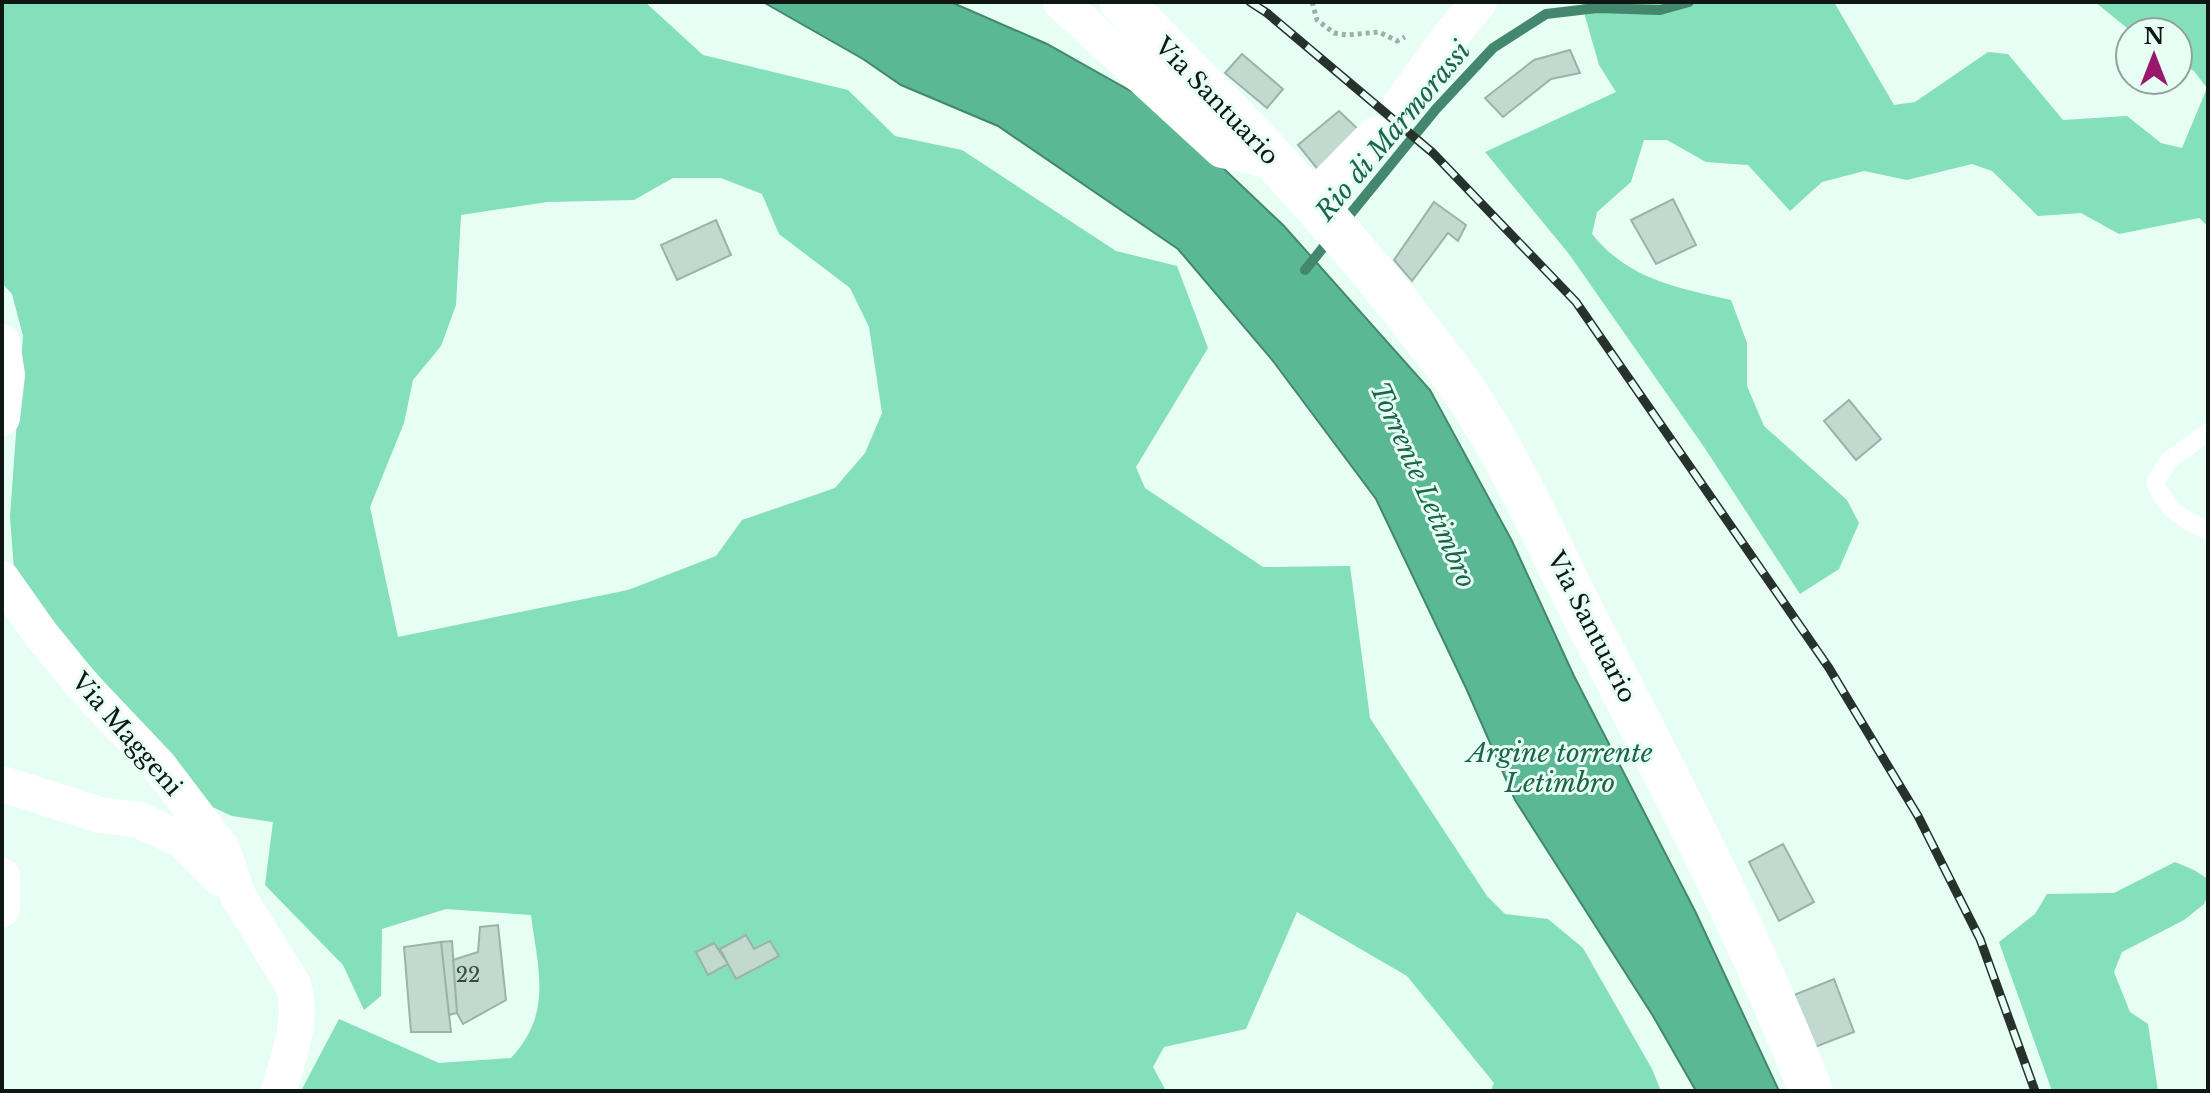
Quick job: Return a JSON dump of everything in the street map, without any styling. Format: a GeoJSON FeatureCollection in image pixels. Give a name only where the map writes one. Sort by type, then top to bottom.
{"type":"FeatureCollection","features":[{"type":"Feature","properties":{"kind":"main road","name":"Via Santuario"},"geometry":{"type":"LineString","coordinates":[[1122,2],[1277,162],[1447,367],[1485,421],[1671,781],[1777,1004],[1811,1091]]}},
{"type":"Feature","properties":{"kind":"street"},"geometry":{"type":"LineString","coordinates":[[1061,2],[1222,150],[1277,162]]}},
{"type":"Feature","properties":{"kind":"street"},"geometry":{"type":"LineString","coordinates":[[1401,104],[1446,41],[1479,2]]}},
{"type":"Feature","properties":{"kind":"street"},"geometry":{"type":"LineString","coordinates":[[1310,201],[1375,135]]}},
{"type":"Feature","properties":{"kind":"street"},"geometry":{"type":"LineString","coordinates":[[2,342],[7,375],[2,418]]}},
{"type":"Feature","properties":{"kind":"street","name":"Via Maggeni"},"geometry":{"type":"LineString","coordinates":[[2,579],[84,687],[159,766],[222,849],[238,896],[293,985],[297,999],[297,1023],[279,1091]]}},
{"type":"Feature","properties":{"kind":"street","name":"Via Maggeni"},"geometry":{"type":"LineString","coordinates":[[2,784],[100,815],[139,820],[182,840],[238,896]]}},
{"type":"Feature","properties":{"kind":"street"},"geometry":{"type":"LineString","coordinates":[[2,876],[2,909]]}},
{"type":"Feature","properties":{"kind":"lane"},"geometry":{"type":"LineString","coordinates":[[2204,529],[2173,512],[2155,483],[2168,461],[2208,432]]}},
{"type":"Feature","properties":{"kind":"path"},"geometry":{"type":"LineString","coordinates":[[1312,2],[1317,20],[1334,33],[1379,32],[1397,41]]}},
{"type":"Feature","properties":{"kind":"shaded area"},"geometry":{"type":"Polygon","coordinates":[[[2,2],[645,2],[703,55],[848,90],[895,136],[962,150],[1116,251],[1177,266],[1208,348],[1136,467],[1145,488],[1263,567],[1350,566],[1370,718],[1487,896],[1505,914],[1548,919],[1583,948],[1652,1069],[1661,1091],[1491,1091],[1494,1083],[1407,976],[1297,912],[1246,1029],[1164,1047],[1153,1067],[1166,1091],[301,1091],[339,1019],[439,1063],[511,1058],[533,1024],[538,1007],[539,973],[531,915],[446,909],[382,929],[381,996],[364,1010],[343,965],[265,885],[273,822],[232,816],[208,805],[178,765],[15,582],[10,517],[23,336],[12,294],[2,283],[2,2]],[[673,178],[634,200],[547,202],[461,215],[456,305],[441,346],[413,380],[404,423],[370,507],[398,637],[628,590],[716,556],[742,520],[835,488],[865,453],[882,413],[869,327],[850,288],[779,234],[762,194],[721,178],[673,178]]]}},
{"type":"Feature","properties":{"kind":"shaded area"},"geometry":{"type":"Polygon","coordinates":[[[1581,2],[1834,2],[1894,105],[1915,102],[1988,52],[2008,54],[2063,120],[2127,116],[2161,143],[2182,148],[2207,88],[2194,71],[2194,16],[2114,17],[2095,2],[2208,2],[2208,226],[2199,218],[2119,234],[2081,213],[2038,216],[1992,171],[1972,164],[1907,180],[1864,171],[1822,182],[1790,211],[1748,165],[1706,162],[1667,140],[1644,140],[1631,182],[1597,212],[1592,234],[1621,262],[1638,271],[1673,286],[1731,300],[1747,343],[1747,386],[1764,426],[1847,500],[1859,523],[1839,569],[1800,594],[1704,447],[1569,254],[1485,152],[1616,92],[1599,65],[1581,2]]]}},
{"type":"Feature","properties":{"kind":"shaded area"},"geometry":{"type":"Polygon","coordinates":[[[2175,862],[2208,879],[2208,895],[2204,904],[2184,920],[2122,952],[2114,972],[2130,1012],[2148,1024],[2158,1091],[2052,1091],[1999,942],[2035,914],[2047,894],[2114,893],[2175,862]]]}},
{"type":"Feature","properties":{"kind":"water","name":"Argine torrente Letimbro"},"geometry":{"type":"Polygon","coordinates":[[[763,2],[951,2],[1047,44],[1159,107],[1284,226],[1430,390],[1512,541],[1574,676],[1695,911],[1779,1091],[1696,1091],[1653,1016],[1515,800],[1466,688],[1376,499],[1273,361],[1178,249],[998,126],[901,85],[863,59],[763,2]]]}},
{"type":"Feature","properties":{"kind":"building"},"geometry":{"type":"Polygon","coordinates":[[[1570,50],[1580,73],[1551,79],[1503,117],[1485,98],[1534,60],[1570,50]]]}},
{"type":"Feature","properties":{"kind":"building"},"geometry":{"type":"Polygon","coordinates":[[[1242,54],[1283,89],[1267,108],[1225,73],[1242,54]]]}},
{"type":"Feature","properties":{"kind":"building"},"geometry":{"type":"Polygon","coordinates":[[[1339,111],[1365,136],[1324,177],[1298,145],[1339,111]]]}},
{"type":"Feature","properties":{"kind":"building"},"geometry":{"type":"Polygon","coordinates":[[[1673,199],[1696,245],[1656,264],[1631,220],[1673,199]]]}},
{"type":"Feature","properties":{"kind":"building"},"geometry":{"type":"Polygon","coordinates":[[[1434,202],[1466,225],[1458,241],[1448,233],[1412,281],[1394,260],[1434,202]]]}},
{"type":"Feature","properties":{"kind":"building"},"geometry":{"type":"Polygon","coordinates":[[[716,220],[731,255],[677,280],[661,245],[716,220]]]}},
{"type":"Feature","properties":{"kind":"building"},"geometry":{"type":"Polygon","coordinates":[[[1849,400],[1881,439],[1856,460],[1824,421],[1849,400]]]}},
{"type":"Feature","properties":{"kind":"building"},"geometry":{"type":"Polygon","coordinates":[[[1783,844],[1814,902],[1779,921],[1749,862],[1783,844]]]}},
{"type":"Feature","properties":{"kind":"building"},"geometry":{"type":"Polygon","coordinates":[[[498,925],[506,1000],[463,1024],[457,1013],[453,960],[478,952],[480,927],[498,925]]]}},
{"type":"Feature","properties":{"kind":"building"},"geometry":{"type":"Polygon","coordinates":[[[746,935],[754,949],[770,941],[779,956],[736,979],[720,949],[746,935]]]}},
{"type":"Feature","properties":{"kind":"building"},"geometry":{"type":"Polygon","coordinates":[[[452,941],[457,1013],[449,1015],[441,942],[452,941]]]}},
{"type":"Feature","properties":{"kind":"building"},"geometry":{"type":"Polygon","coordinates":[[[441,942],[451,1032],[411,1032],[404,947],[441,942]]]}},
{"type":"Feature","properties":{"kind":"building"},"geometry":{"type":"Polygon","coordinates":[[[714,943],[728,964],[708,975],[696,952],[714,943]]]}},
{"type":"Feature","properties":{"kind":"building"},"geometry":{"type":"Polygon","coordinates":[[[1834,979],[1854,1032],[1815,1047],[1794,995],[1834,979]]]}},
{"type":"Feature","properties":{"kind":"waterway","name":"Rio di Marmorassi"},"geometry":{"type":"LineString","coordinates":[[1343,223],[1436,109],[1493,48],[1546,14],[1597,8],[1660,10],[1689,2]]}},
{"type":"Feature","properties":{"kind":"waterway","name":"Rio di Marmorassi"},"geometry":{"type":"LineString","coordinates":[[1305,270],[1330,239]]}},
{"type":"Feature","properties":{"kind":"railway"},"geometry":{"type":"LineString","coordinates":[[1250,2],[1433,153],[1576,302],[1829,668],[1918,816],[1980,939],[2035,1091]]}},
{"type":"Feature","properties":{"kind":"water label","name":"Torrente Letimbro"},"geometry":{"type":"Point","coordinates":[1423,485]}}]}
